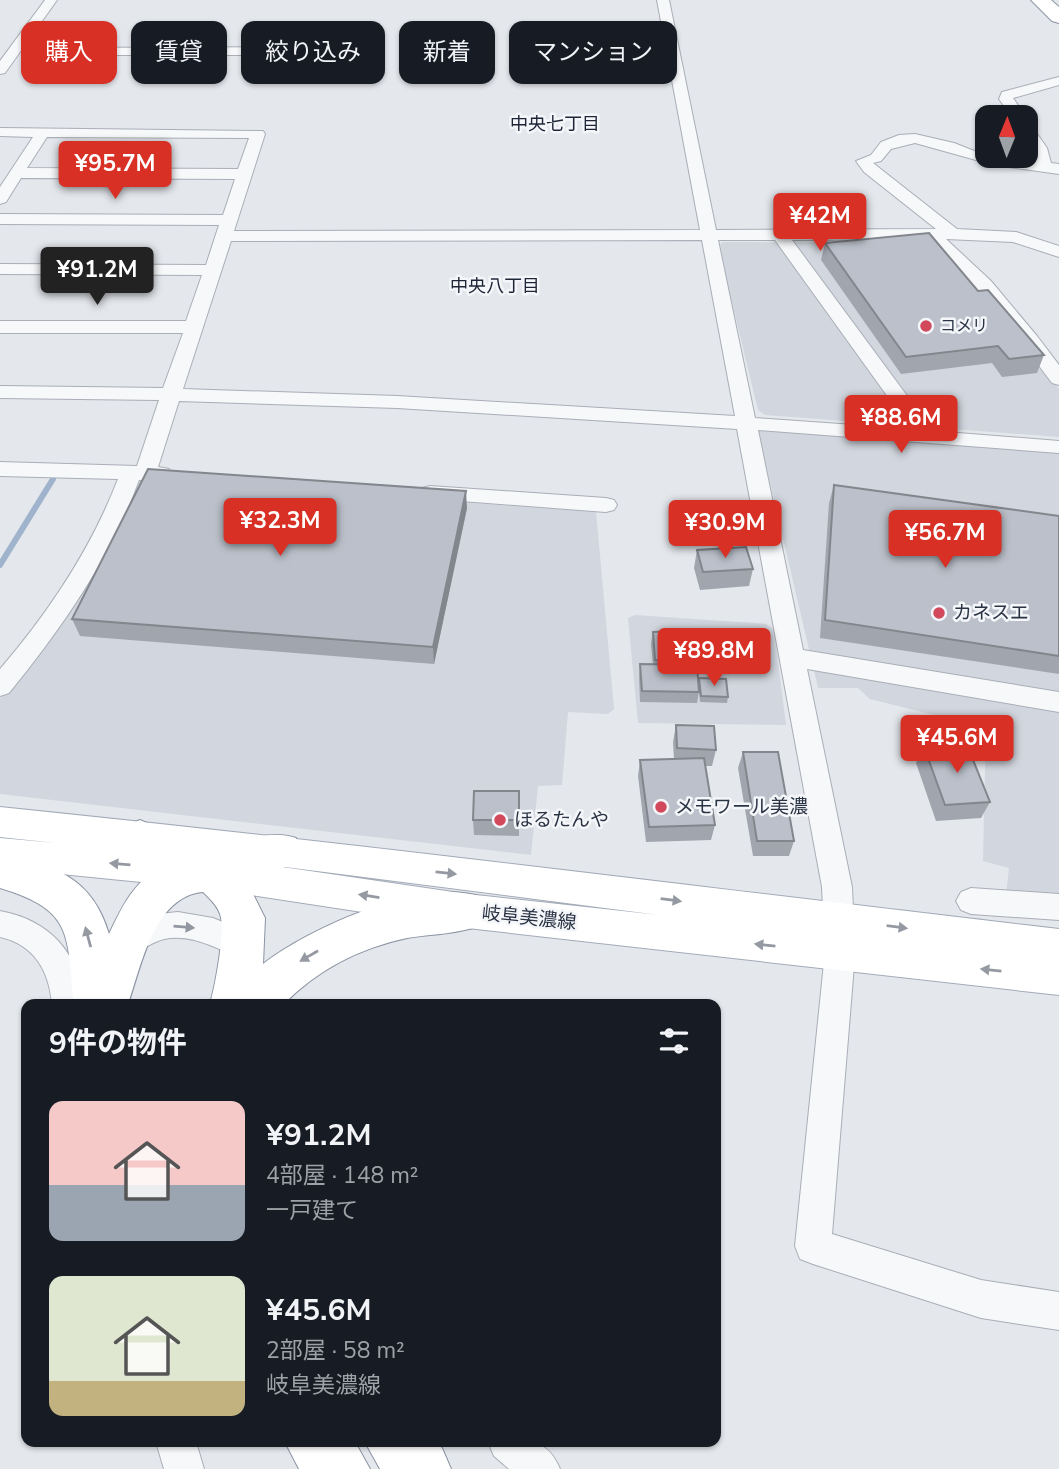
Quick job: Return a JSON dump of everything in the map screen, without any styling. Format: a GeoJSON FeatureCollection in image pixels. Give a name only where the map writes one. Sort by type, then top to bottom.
{"type":"FeatureCollection","features":[{"type":"Feature","properties":{"kind":"highway"},"geometry":{"type":"LineString","coordinates":[[1040,0],[1059,17]]}},
{"type":"Feature","properties":{"kind":"highway"},"geometry":{"type":"LineString","coordinates":[[140,838],[173,851],[212,873],[232,896],[243,918],[241,980],[235,999]]}},
{"type":"Feature","properties":{"kind":"highway"},"geometry":{"type":"LineString","coordinates":[[107,999],[143,910],[167,885],[188,875],[212,873],[247,857],[281,851]]}},
{"type":"Feature","properties":{"kind":"highway"},"geometry":{"type":"LineString","coordinates":[[0,870],[41,880],[67,896],[82,916],[91,951],[96,999]]}},
{"type":"Feature","properties":{"kind":"highway"},"geometry":{"type":"LineString","coordinates":[[258,999],[295,965],[371,926],[411,916],[467,911]]}},
{"type":"Feature","properties":{"kind":"highway"},"geometry":{"type":"LineString","coordinates":[[319,1447],[341,1469]]}},
{"type":"Feature","properties":{"kind":"highway"},"geometry":{"type":"LineString","coordinates":[[399,1447],[421,1469]]}},
{"type":"Feature","properties":{"kind":"main road","name":"岐阜美濃線"},"geometry":{"type":"LineString","coordinates":[[0,822],[281,851],[839,937],[1059,977]]}},
{"type":"Feature","properties":{"kind":"main road","name":"岐阜美濃線"},"geometry":{"type":"LineString","coordinates":[[0,853],[212,873],[467,911],[839,937],[1059,946]]}},
{"type":"Feature","properties":{"kind":"street"},"geometry":{"type":"LineString","coordinates":[[0,70],[51,0]]}},
{"type":"Feature","properties":{"kind":"street"},"geometry":{"type":"LineString","coordinates":[[663,0],[837,887],[839,937],[813,1246],[981,1299],[1059,1311]]}},
{"type":"Feature","properties":{"kind":"street"},"geometry":{"type":"LineString","coordinates":[[117,52],[241,51]]}},
{"type":"Feature","properties":{"kind":"street"},"geometry":{"type":"LineString","coordinates":[[1012,105],[1007,95],[1059,81]]}},
{"type":"Feature","properties":{"kind":"street"},"geometry":{"type":"LineString","coordinates":[[0,132],[258,134],[173,392],[138,473],[112,523],[54,618],[0,686]]}},
{"type":"Feature","properties":{"kind":"street"},"geometry":{"type":"LineString","coordinates":[[0,199],[43,132]]}},
{"type":"Feature","properties":{"kind":"street"},"geometry":{"type":"LineString","coordinates":[[953,234],[869,169],[864,162],[876,158],[882,147],[888,143],[917,140],[951,144],[991,160],[1051,167]]}},
{"type":"Feature","properties":{"kind":"street"},"geometry":{"type":"LineString","coordinates":[[1038,146],[1051,167]]}},
{"type":"Feature","properties":{"kind":"street"},"geometry":{"type":"LineString","coordinates":[[16,173],[245,174]]}},
{"type":"Feature","properties":{"kind":"street"},"geometry":{"type":"LineString","coordinates":[[0,219],[227,228],[953,234],[1016,237],[1059,252]]}},
{"type":"Feature","properties":{"kind":"street"},"geometry":{"type":"LineString","coordinates":[[779,234],[926,436]]}},
{"type":"Feature","properties":{"kind":"street"},"geometry":{"type":"LineString","coordinates":[[931,235],[964,261],[1014,317],[1059,379]]}},
{"type":"Feature","properties":{"kind":"street"},"geometry":{"type":"LineString","coordinates":[[0,270],[213,270]]}},
{"type":"Feature","properties":{"kind":"street"},"geometry":{"type":"LineString","coordinates":[[0,327],[194,327]]}},
{"type":"Feature","properties":{"kind":"street"},"geometry":{"type":"LineString","coordinates":[[0,392],[173,392],[746,422],[1059,447]]}},
{"type":"Feature","properties":{"kind":"street"},"geometry":{"type":"LineString","coordinates":[[0,468],[186,476]]}},
{"type":"Feature","properties":{"kind":"street"},"geometry":{"type":"LineString","coordinates":[[403,491],[607,505]]}},
{"type":"Feature","properties":{"kind":"street"},"geometry":{"type":"LineString","coordinates":[[792,657],[1059,702]]}},
{"type":"Feature","properties":{"kind":"street"},"geometry":{"type":"LineString","coordinates":[[971,901],[1059,907]]}},
{"type":"Feature","properties":{"kind":"street"},"geometry":{"type":"LineString","coordinates":[[0,924],[11,925],[40,939],[60,964],[66,999]]}},
{"type":"Feature","properties":{"kind":"street"},"geometry":{"type":"LineString","coordinates":[[128,942],[161,926],[209,930],[229,936],[241,944]]}},
{"type":"Feature","properties":{"kind":"street"},"geometry":{"type":"LineString","coordinates":[[177,1447],[184,1469]]}},
{"type":"Feature","properties":{"kind":"street"},"geometry":{"type":"LineString","coordinates":[[514,1447],[540,1469]]}},
{"type":"Feature","properties":{"kind":"shaded area"},"geometry":{"type":"Polygon","coordinates":[[[926,243],[949,257],[1029,346],[1059,389],[1059,437],[765,415],[758,410],[728,286],[720,244],[926,243]]]}},
{"type":"Feature","properties":{"kind":"shaded area"},"geometry":{"type":"Polygon","coordinates":[[[757,427],[1059,453],[1059,899],[1006,895],[1009,868],[983,861],[986,728],[870,699],[858,688],[818,688],[757,427]]]}},
{"type":"Feature","properties":{"kind":"shaded area"},"geometry":{"type":"Polygon","coordinates":[[[148,479],[596,512],[614,709],[608,714],[568,712],[562,785],[538,786],[531,855],[0,794],[0,699],[136,482],[148,479]]]}},
{"type":"Feature","properties":{"kind":"shaded area"},"geometry":{"type":"Polygon","coordinates":[[[635,615],[766,624],[774,630],[786,725],[638,723],[628,618],[635,615]]]}},
{"type":"Feature","properties":{"kind":"building"},"geometry":{"type":"Polygon","coordinates":[[[929,233],[978,291],[988,290],[1044,355],[1009,359],[998,346],[906,357],[825,243],[929,233]]]}},
{"type":"Feature","properties":{"kind":"building"},"geometry":{"type":"Polygon","coordinates":[[[148,469],[466,491],[433,647],[72,619],[148,469]]]}},
{"type":"Feature","properties":{"kind":"building"},"geometry":{"type":"Polygon","coordinates":[[[834,485],[1059,516],[1059,656],[825,620],[834,485]]]}},
{"type":"Feature","properties":{"kind":"building"},"geometry":{"type":"Polygon","coordinates":[[[746,547],[753,569],[703,572],[697,550],[746,547]]]}},
{"type":"Feature","properties":{"kind":"building"},"geometry":{"type":"Polygon","coordinates":[[[701,630],[702,647],[685,647],[687,661],[655,660],[653,632],[701,630]]]}},
{"type":"Feature","properties":{"kind":"building"},"geometry":{"type":"Polygon","coordinates":[[[688,654],[698,654],[699,664],[689,664],[688,654]]]}},
{"type":"Feature","properties":{"kind":"building"},"geometry":{"type":"Polygon","coordinates":[[[640,664],[697,665],[699,692],[642,691],[640,664]]]}},
{"type":"Feature","properties":{"kind":"building"},"geometry":{"type":"Polygon","coordinates":[[[699,678],[726,679],[728,697],[701,696],[699,678]]]}},
{"type":"Feature","properties":{"kind":"building"},"geometry":{"type":"Polygon","coordinates":[[[676,725],[714,726],[716,750],[677,748],[676,725]]]}},
{"type":"Feature","properties":{"kind":"building"},"geometry":{"type":"Polygon","coordinates":[[[967,745],[990,802],[945,805],[924,747],[967,745]]]}},
{"type":"Feature","properties":{"kind":"building"},"geometry":{"type":"Polygon","coordinates":[[[743,752],[778,752],[794,841],[757,841],[743,752]]]}},
{"type":"Feature","properties":{"kind":"building"},"geometry":{"type":"Polygon","coordinates":[[[704,758],[715,825],[649,827],[640,760],[704,758]]]}},
{"type":"Feature","properties":{"kind":"building"},"geometry":{"type":"Polygon","coordinates":[[[474,791],[519,791],[519,820],[473,820],[474,791]]]}},
{"type":"Feature","properties":{"kind":"waterway"},"geometry":{"type":"LineString","coordinates":[[0,565],[53,479]]}},
{"type":"Feature","properties":{"kind":"place","name":"コメリ"},"geometry":{"type":"Point","coordinates":[926,326]}},
{"type":"Feature","properties":{"kind":"place","name":"カネスエ"},"geometry":{"type":"Point","coordinates":[939,613]}},
{"type":"Feature","properties":{"kind":"place","name":"メモワール美濃"},"geometry":{"type":"Point","coordinates":[661,807]}},
{"type":"Feature","properties":{"kind":"place","name":"ほるたんや"},"geometry":{"type":"Point","coordinates":[500,820]}},
{"type":"Feature","properties":{"kind":"district","name":"中央七丁目"},"geometry":{"type":"Point","coordinates":[555,124]}},
{"type":"Feature","properties":{"kind":"district","name":"中央八丁目"},"geometry":{"type":"Point","coordinates":[495,286]}}]}
